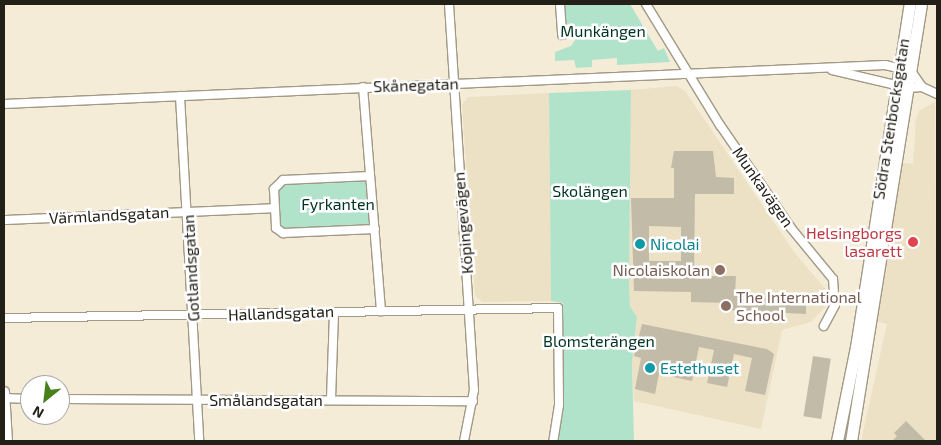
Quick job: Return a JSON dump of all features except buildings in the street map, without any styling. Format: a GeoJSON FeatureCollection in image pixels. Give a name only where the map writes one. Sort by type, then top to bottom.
{"type":"FeatureCollection","features":[{"type":"Feature","properties":{"kind":"main road","name":"Södra Stenbocksgatan"},"geometry":{"type":"LineString","coordinates":[[905,69],[910,4]]}},
{"type":"Feature","properties":{"kind":"main road","name":"Södra Stenbocksgatan"},"geometry":{"type":"LineString","coordinates":[[837,441],[905,69],[921,4]]}},
{"type":"Feature","properties":{"kind":"main road","name":"Södra Stenbocksgatan"},"geometry":{"type":"LineString","coordinates":[[851,441],[902,87]]}},
{"type":"Feature","properties":{"kind":"street","name":"Köpingevägen"},"geometry":{"type":"LineString","coordinates":[[449,4],[452,84],[470,310],[473,401],[464,441]]}},
{"type":"Feature","properties":{"kind":"street"},"geometry":{"type":"LineString","coordinates":[[560,4],[562,35]]}},
{"type":"Feature","properties":{"kind":"street","name":"Munkavägen"},"geometry":{"type":"LineString","coordinates":[[646,4],[688,74],[791,228],[833,279],[835,305],[824,326]]}},
{"type":"Feature","properties":{"kind":"street","name":"Skånegatan"},"geometry":{"type":"LineString","coordinates":[[828,69],[902,87],[922,87]]}},
{"type":"Feature","properties":{"kind":"street","name":"Skånegatan"},"geometry":{"type":"LineString","coordinates":[[4,104],[688,74],[828,69],[905,69]]}},
{"type":"Feature","properties":{"kind":"street"},"geometry":{"type":"LineString","coordinates":[[905,69],[922,87],[937,94]]}},
{"type":"Feature","properties":{"kind":"street"},"geometry":{"type":"LineString","coordinates":[[363,87],[380,311]]}},
{"type":"Feature","properties":{"kind":"street","name":"Gotlandsgatan"},"geometry":{"type":"LineString","coordinates":[[180,96],[188,211],[199,441]]}},
{"type":"Feature","properties":{"kind":"street"},"geometry":{"type":"LineString","coordinates":[[370,176],[283,180],[274,188],[276,228],[283,233],[375,229]]}},
{"type":"Feature","properties":{"kind":"street","name":"Värmlandsgatan"},"geometry":{"type":"LineString","coordinates":[[4,220],[275,208]]}},
{"type":"Feature","properties":{"kind":"street","name":"Hallandsgatan"},"geometry":{"type":"LineString","coordinates":[[4,318],[558,308],[559,405],[552,441]]}},
{"type":"Feature","properties":{"kind":"street"},"geometry":{"type":"LineString","coordinates":[[331,399],[334,312]]}},
{"type":"Feature","properties":{"kind":"street"},"geometry":{"type":"LineString","coordinates":[[4,392],[7,441]]}},
{"type":"Feature","properties":{"kind":"street"},"geometry":{"type":"LineString","coordinates":[[4,398],[20,399]]}},
{"type":"Feature","properties":{"kind":"street","name":"Smålandsgatan"},"geometry":{"type":"LineString","coordinates":[[70,399],[473,401]]}},
{"type":"Feature","properties":{"kind":"shaded area","name":"Nicolaiskolan"},"geometry":{"type":"Polygon","coordinates":[[[677,86],[685,91],[794,252],[830,294],[825,307],[811,322],[782,330],[761,429],[634,401],[632,363],[637,320],[630,307],[629,288],[631,90],[677,86]]]}},
{"type":"Feature","properties":{"kind":"shaded area"},"geometry":{"type":"Polygon","coordinates":[[[549,93],[551,301],[482,302],[475,296],[462,105],[468,97],[549,93]]]}},
{"type":"Feature","properties":{"kind":"shaded area","name":"Helsingborgs lasarett"},"geometry":{"type":"Polygon","coordinates":[[[935,102],[937,441],[861,441],[887,324],[877,321],[902,163],[913,164],[916,118],[920,110],[935,102]]]}},
{"type":"Feature","properties":{"kind":"green space","name":"Munkängen"},"geometry":{"type":"Polygon","coordinates":[[[565,4],[630,4],[658,51],[664,48],[670,62],[617,65],[617,58],[592,60],[592,67],[576,68],[574,60],[555,61],[555,52],[571,46],[575,40],[563,14],[565,4]]]}},
{"type":"Feature","properties":{"kind":"green space","name":"Skolängen"},"geometry":{"type":"Polygon","coordinates":[[[631,90],[629,288],[630,306],[637,317],[632,363],[634,441],[557,441],[564,406],[563,303],[551,301],[549,93],[631,90]]]}},
{"type":"Feature","properties":{"kind":"green space","name":"Fyrkanten"},"geometry":{"type":"Polygon","coordinates":[[[361,179],[367,184],[371,222],[366,226],[286,230],[280,226],[278,190],[283,184],[361,179]]]}},
{"type":"Feature","properties":{"kind":"place","name":"Helsingborgs lasarett"},"geometry":{"type":"Point","coordinates":[913,242]}},
{"type":"Feature","properties":{"kind":"place","name":"Nicolai"},"geometry":{"type":"Point","coordinates":[640,244]}},
{"type":"Feature","properties":{"kind":"place","name":"Nicolaiskolan"},"geometry":{"type":"Point","coordinates":[720,270]}},
{"type":"Feature","properties":{"kind":"place","name":"The International School"},"geometry":{"type":"Point","coordinates":[726,306]}},
{"type":"Feature","properties":{"kind":"place","name":"Estethuset"},"geometry":{"type":"Point","coordinates":[650,368]}},
{"type":"Feature","properties":{"kind":"park label","name":"Blomsterängen"},"geometry":{"type":"Point","coordinates":[599,341]}}]}
